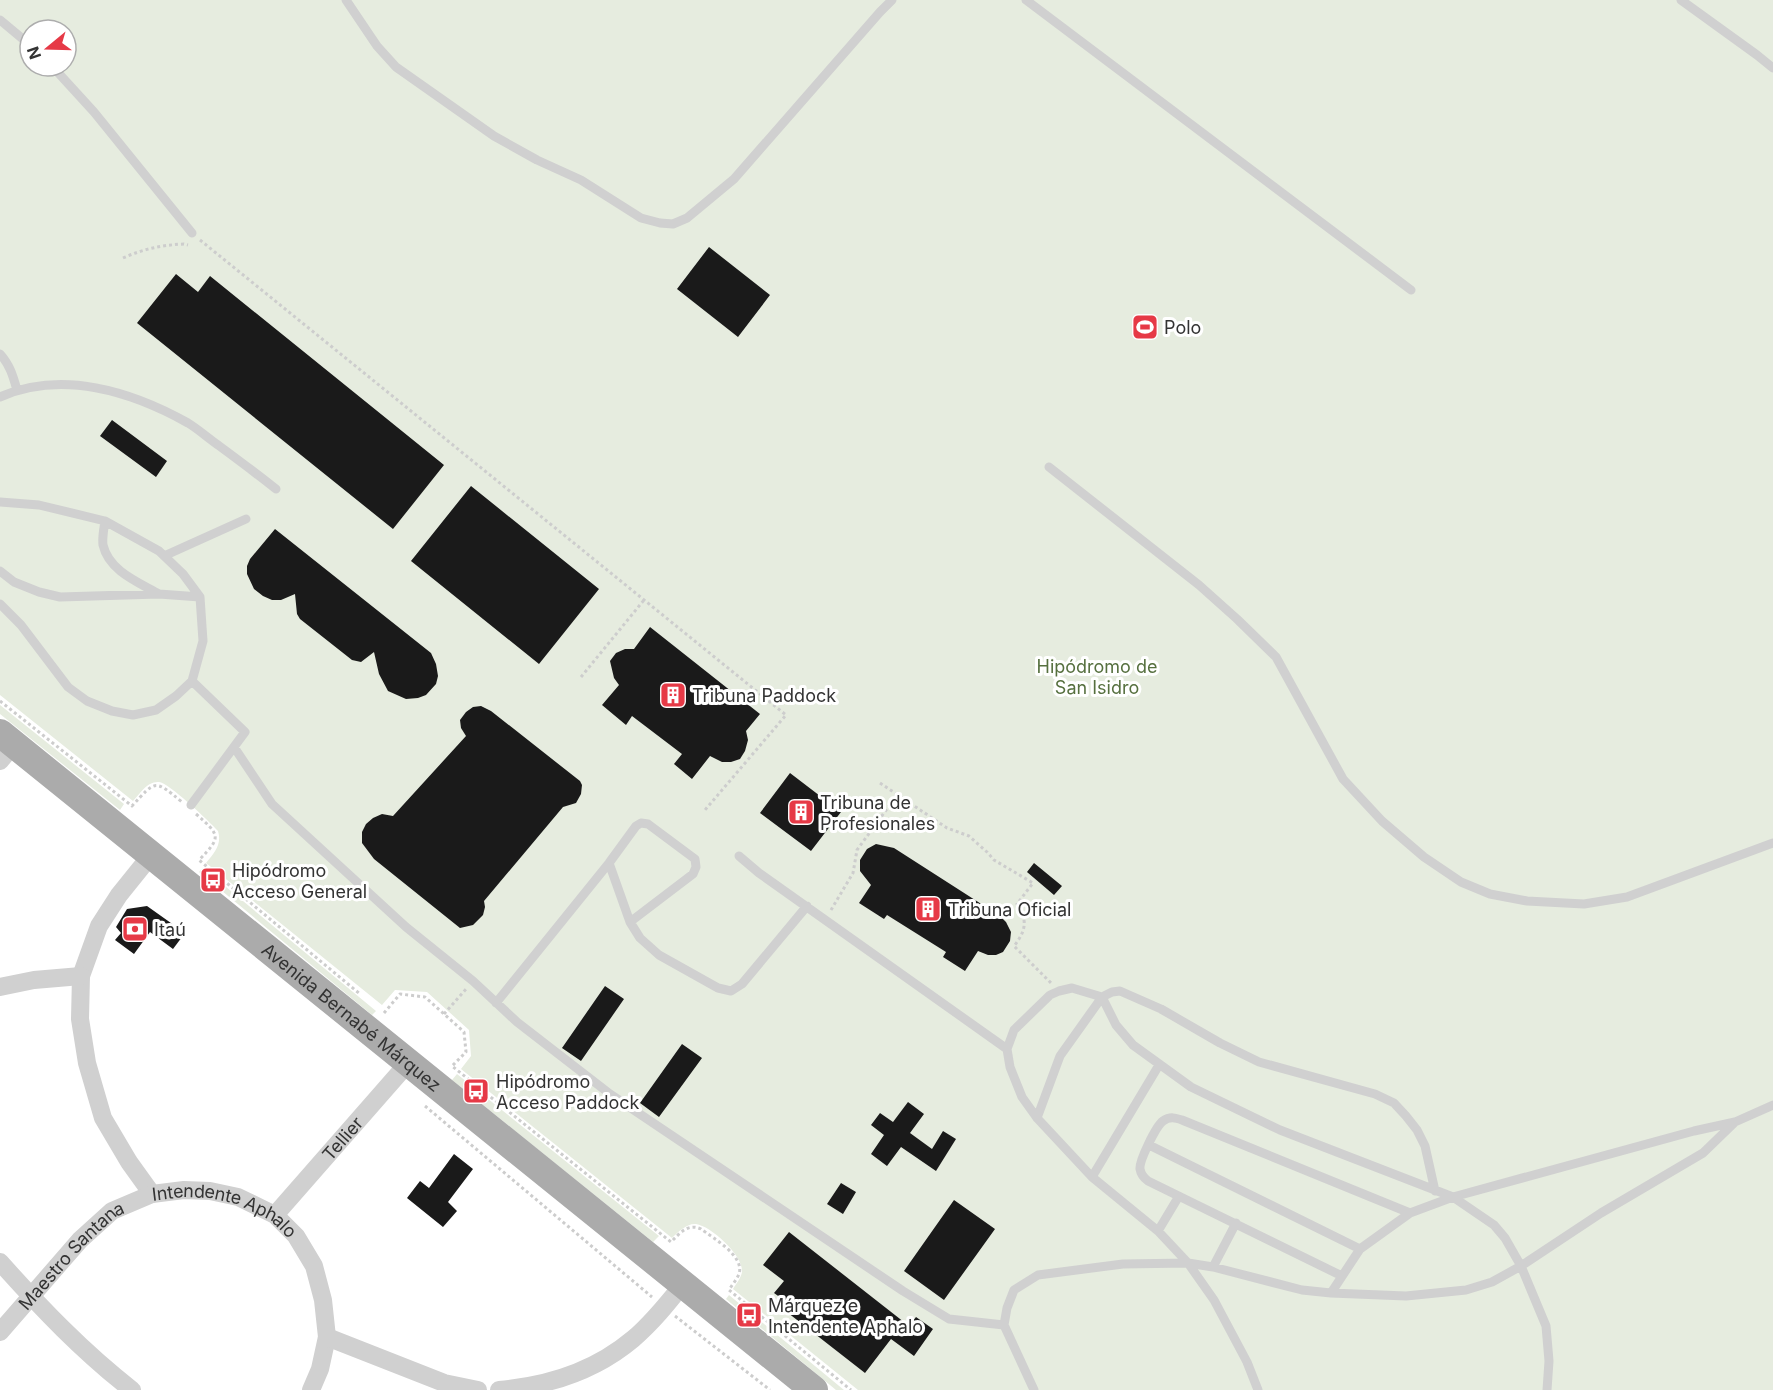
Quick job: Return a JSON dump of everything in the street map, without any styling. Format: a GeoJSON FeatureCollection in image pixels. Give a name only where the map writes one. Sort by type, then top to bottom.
{"type":"FeatureCollection","features":[{"type":"Feature","properties":{"kind":"main road","name":"Avenida Bernabé Márquez"},"geometry":{"type":"LineString","coordinates":[[5,746],[152,854],[814,1390]]}},
{"type":"Feature","properties":{"kind":"street","name":"Intendente Aphalo"},"geometry":{"type":"LineString","coordinates":[[152,854],[119,895],[99,926],[81,976],[80,1019],[87,1063],[103,1118],[129,1162],[152,1194],[184,1190],[210,1191],[238,1197],[275,1215],[296,1236],[314,1266],[323,1300],[327,1337],[320,1369],[311,1390]]}},
{"type":"Feature","properties":{"kind":"street"},"geometry":{"type":"LineString","coordinates":[[0,987],[34,980],[81,976]]}},
{"type":"Feature","properties":{"kind":"street","name":"Tellier"},"geometry":{"type":"LineString","coordinates":[[275,1215],[409,1062]]}},
{"type":"Feature","properties":{"kind":"street","name":"Maestro Santana"},"geometry":{"type":"LineString","coordinates":[[0,1332],[80,1239],[112,1211],[152,1194]]}},
{"type":"Feature","properties":{"kind":"street"},"geometry":{"type":"LineString","coordinates":[[0,1262],[58,1326],[132,1390]]}},
{"type":"Feature","properties":{"kind":"street"},"geometry":{"type":"LineString","coordinates":[[499,1390],[568,1383],[632,1340],[664,1308],[683,1284]]}},
{"type":"Feature","properties":{"kind":"street"},"geometry":{"type":"LineString","coordinates":[[327,1337],[444,1383],[478,1390]]}},
{"type":"Feature","properties":{"kind":"lane"},"geometry":{"type":"LineString","coordinates":[[346,0],[377,46],[396,67],[494,136],[537,160],[581,180],[641,218],[673,224],[687,218],[734,179],[892,0]]}},
{"type":"Feature","properties":{"kind":"lane"},"geometry":{"type":"LineString","coordinates":[[1026,0],[1411,290]]}},
{"type":"Feature","properties":{"kind":"lane"},"geometry":{"type":"LineString","coordinates":[[1681,0],[1773,68]]}},
{"type":"Feature","properties":{"kind":"lane"},"geometry":{"type":"LineString","coordinates":[[0,20],[18,35]]}},
{"type":"Feature","properties":{"kind":"lane"},"geometry":{"type":"LineString","coordinates":[[63,78],[94,112],[194,236]]}},
{"type":"Feature","properties":{"kind":"lane"},"geometry":{"type":"LineString","coordinates":[[0,354],[8,363],[17,390]]}},
{"type":"Feature","properties":{"kind":"lane"},"geometry":{"type":"LineString","coordinates":[[0,397],[17,390],[42,385],[75,385],[99,388],[138,399],[189,424],[276,489]]}},
{"type":"Feature","properties":{"kind":"lane"},"geometry":{"type":"LineString","coordinates":[[1049,467],[1199,585],[1276,657],[1343,779],[1383,821],[1424,857],[1461,882],[1490,894],[1527,901],[1584,904],[1627,897],[1773,843]]}},
{"type":"Feature","properties":{"kind":"lane"},"geometry":{"type":"LineString","coordinates":[[0,502],[39,505],[105,521],[159,551],[183,574],[200,597],[203,641],[192,681],[156,710],[133,715],[112,711],[87,701],[68,687],[21,625],[0,604]]}},
{"type":"Feature","properties":{"kind":"lane"},"geometry":{"type":"LineString","coordinates":[[164,556],[246,519]]}},
{"type":"Feature","properties":{"kind":"lane"},"geometry":{"type":"LineString","coordinates":[[105,521],[103,543],[114,567],[159,594]]}},
{"type":"Feature","properties":{"kind":"lane"},"geometry":{"type":"LineString","coordinates":[[0,571],[14,582],[60,597],[159,594],[200,597]]}},
{"type":"Feature","properties":{"kind":"lane"},"geometry":{"type":"LineString","coordinates":[[191,805],[245,732],[192,681]]}},
{"type":"Feature","properties":{"kind":"lane"},"geometry":{"type":"LineString","coordinates":[[234,747],[272,804],[406,927],[473,981],[539,1040],[610,1094],[903,1291],[949,1319],[1004,1325]]}},
{"type":"Feature","properties":{"kind":"lane"},"geometry":{"type":"LineString","coordinates":[[496,1003],[636,826],[641,823],[648,824],[694,859],[696,867],[693,874],[630,922]]}},
{"type":"Feature","properties":{"kind":"lane"},"geometry":{"type":"LineString","coordinates":[[739,856],[759,873],[1007,1049]]}},
{"type":"Feature","properties":{"kind":"lane"},"geometry":{"type":"LineString","coordinates":[[609,863],[630,922],[640,938],[659,955],[718,988],[731,991],[742,984],[807,906]]}},
{"type":"Feature","properties":{"kind":"lane"},"geometry":{"type":"LineString","coordinates":[[1258,1390],[1214,1300],[1188,1263],[1158,1232],[1092,1177],[1037,1118],[1022,1097],[1010,1067],[1007,1049],[1014,1030],[1050,995],[1072,988],[1102,997],[1116,1026],[1133,1045],[1191,1087],[1280,1130],[1453,1197],[1494,1225],[1505,1238],[1521,1266],[1546,1326],[1549,1361],[1547,1390]]}},
{"type":"Feature","properties":{"kind":"lane"},"geometry":{"type":"LineString","coordinates":[[1037,1118],[1060,1056],[1102,997],[1120,991],[1161,1009],[1220,1043],[1259,1062],[1375,1095],[1394,1103],[1417,1130],[1425,1146],[1435,1191]]}},
{"type":"Feature","properties":{"kind":"lane"},"geometry":{"type":"LineString","coordinates":[[1092,1177],[1159,1065]]}},
{"type":"Feature","properties":{"kind":"lane"},"geometry":{"type":"LineString","coordinates":[[1331,1293],[1360,1249],[1410,1213],[1453,1197],[1694,1131],[1735,1122],[1773,1105]]}},
{"type":"Feature","properties":{"kind":"lane"},"geometry":{"type":"LineString","coordinates":[[1342,1276],[1142,1176],[1140,1166],[1162,1122],[1171,1117],[1182,1120],[1410,1213]]}},
{"type":"Feature","properties":{"kind":"lane"},"geometry":{"type":"LineString","coordinates":[[1034,1390],[1004,1325],[1014,1290],[1038,1275],[1123,1264],[1188,1263],[1213,1267],[1302,1290],[1331,1293],[1406,1296],[1466,1290],[1492,1282],[1521,1266],[1601,1213],[1703,1154],[1735,1122]]}},
{"type":"Feature","properties":{"kind":"lane"},"geometry":{"type":"LineString","coordinates":[[1149,1145],[1360,1249]]}},
{"type":"Feature","properties":{"kind":"lane"},"geometry":{"type":"LineString","coordinates":[[1158,1232],[1179,1196]]}},
{"type":"Feature","properties":{"kind":"lane"},"geometry":{"type":"LineString","coordinates":[[1213,1267],[1236,1223]]}},
{"type":"Feature","properties":{"kind":"path"},"geometry":{"type":"LineString","coordinates":[[123,258],[154,247],[184,244],[190,246],[194,236],[786,715],[705,810]]}},
{"type":"Feature","properties":{"kind":"path"},"geometry":{"type":"LineString","coordinates":[[581,677],[644,600]]}},
{"type":"Feature","properties":{"kind":"path"},"geometry":{"type":"LineString","coordinates":[[0,701],[132,806],[151,787],[162,786],[171,793],[216,833],[214,844],[200,860],[367,999]]}},
{"type":"Feature","properties":{"kind":"path"},"geometry":{"type":"LineString","coordinates":[[880,783],[947,828],[969,836],[994,860],[1034,883],[1017,904],[1023,915],[1024,924],[1022,936],[1014,946],[1059,991]]}},
{"type":"Feature","properties":{"kind":"path"},"geometry":{"type":"LineString","coordinates":[[825,919],[853,873],[857,850],[897,795]]}},
{"type":"Feature","properties":{"kind":"path"},"geometry":{"type":"LineString","coordinates":[[444,1014],[473,981]]}},
{"type":"Feature","properties":{"kind":"path"},"geometry":{"type":"LineString","coordinates":[[376,1006],[384,1014],[400,994],[425,997],[464,1032],[466,1052],[453,1066],[671,1242],[684,1229],[695,1226],[735,1255],[740,1273],[729,1290],[851,1390]]}},
{"type":"Feature","properties":{"kind":"path"},"geometry":{"type":"LineString","coordinates":[[421,1102],[664,1308],[770,1390]]}},
{"type":"Feature","properties":{"kind":"green space","name":"Hipódromo de San Isidro"},"geometry":{"type":"Polygon","coordinates":[[[0,0],[1773,0],[1773,1390],[858,1390],[733,1289],[740,1279],[741,1265],[732,1250],[718,1236],[702,1226],[693,1224],[683,1228],[672,1238],[461,1069],[471,1056],[469,1030],[427,992],[395,990],[382,1005],[206,863],[218,844],[218,831],[180,795],[164,784],[155,782],[144,789],[133,801],[0,695],[0,0]]]}},
{"type":"Feature","properties":{"kind":"green space"},"geometry":{"type":"Polygon","coordinates":[[[0,705],[124,804],[120,810],[0,714],[0,705]]]}},
{"type":"Feature","properties":{"kind":"green space"},"geometry":{"type":"Polygon","coordinates":[[[203,868],[376,1011],[372,1015],[199,872],[203,868]]]}},
{"type":"Feature","properties":{"kind":"green space"},"geometry":{"type":"Polygon","coordinates":[[[457,1074],[659,1236],[653,1242],[452,1080],[457,1074]]]}},
{"type":"Feature","properties":{"kind":"green space"},"geometry":{"type":"Polygon","coordinates":[[[729,1295],[844,1390],[836,1390],[726,1299],[729,1295]]]}},
{"type":"Feature","properties":{"kind":"building"},"geometry":{"type":"Polygon","coordinates":[[[709,247],[770,295],[738,337],[677,289],[709,247]]]}},
{"type":"Feature","properties":{"kind":"building"},"geometry":{"type":"Polygon","coordinates":[[[176,274],[198,292],[210,276],[444,465],[393,529],[137,323],[176,274]]]}},
{"type":"Feature","properties":{"kind":"building"},"geometry":{"type":"Polygon","coordinates":[[[112,420],[167,461],[156,477],[100,436],[112,420]]]}},
{"type":"Feature","properties":{"kind":"building"},"geometry":{"type":"Polygon","coordinates":[[[471,486],[599,589],[539,664],[411,561],[471,486]]]}},
{"type":"Feature","properties":{"kind":"building"},"geometry":{"type":"Polygon","coordinates":[[[275,529],[431,653],[438,676],[436,684],[426,695],[406,699],[388,691],[379,674],[374,652],[361,662],[352,660],[300,619],[297,614],[295,594],[281,600],[272,600],[254,589],[247,574],[247,566],[250,559],[275,529]]]}},
{"type":"Feature","properties":{"kind":"building","name":"Tribuna Paddock"},"geometry":{"type":"Polygon","coordinates":[[[650,627],[760,714],[746,731],[748,740],[740,759],[722,762],[710,756],[692,779],[674,764],[682,754],[632,716],[626,725],[602,705],[619,685],[614,678],[610,661],[616,653],[625,649],[634,649],[650,627]]]}},
{"type":"Feature","properties":{"kind":"building"},"geometry":{"type":"Polygon","coordinates":[[[481,706],[491,711],[580,781],[582,785],[581,794],[576,803],[563,807],[484,901],[483,915],[473,925],[460,928],[374,859],[362,843],[362,832],[373,818],[382,814],[393,816],[466,736],[461,728],[460,720],[466,712],[473,707],[481,706]]]}},
{"type":"Feature","properties":{"kind":"building","name":"Tribuna de Profesionales"},"geometry":{"type":"Polygon","coordinates":[[[790,773],[841,812],[811,851],[760,813],[790,773]]]}},
{"type":"Feature","properties":{"kind":"building","name":"Tribuna Oficial"},"geometry":{"type":"Polygon","coordinates":[[[876,844],[894,848],[1000,916],[1011,932],[1010,941],[1003,952],[988,955],[978,951],[965,971],[943,957],[946,952],[887,915],[884,919],[859,903],[871,885],[860,871],[860,860],[867,849],[876,844]]]}},
{"type":"Feature","properties":{"kind":"building"},"geometry":{"type":"Polygon","coordinates":[[[1034,863],[1062,886],[1054,895],[1027,872],[1034,863]]]}},
{"type":"Feature","properties":{"kind":"building","name":"Itaú"},"geometry":{"type":"Polygon","coordinates":[[[147,906],[185,933],[173,949],[150,932],[134,954],[115,940],[121,933],[116,927],[127,909],[147,906]]]}},
{"type":"Feature","properties":{"kind":"building"},"geometry":{"type":"Polygon","coordinates":[[[605,986],[624,999],[581,1061],[562,1048],[605,986]]]}},
{"type":"Feature","properties":{"kind":"building"},"geometry":{"type":"Polygon","coordinates":[[[682,1044],[702,1058],[659,1117],[640,1103],[682,1044]]]}},
{"type":"Feature","properties":{"kind":"building"},"geometry":{"type":"Polygon","coordinates":[[[908,1102],[924,1114],[910,1133],[932,1149],[943,1131],[956,1139],[936,1171],[901,1147],[887,1166],[871,1154],[884,1135],[871,1125],[880,1113],[893,1122],[908,1102]]]}},
{"type":"Feature","properties":{"kind":"building"},"geometry":{"type":"Polygon","coordinates":[[[454,1154],[473,1169],[448,1202],[457,1211],[443,1227],[407,1198],[420,1181],[429,1188],[454,1154]]]}},
{"type":"Feature","properties":{"kind":"building"},"geometry":{"type":"Polygon","coordinates":[[[841,1183],[856,1192],[843,1214],[827,1204],[841,1183]]]}},
{"type":"Feature","properties":{"kind":"building"},"geometry":{"type":"Polygon","coordinates":[[[954,1200],[995,1229],[944,1300],[904,1271],[954,1200]]]}},
{"type":"Feature","properties":{"kind":"building"},"geometry":{"type":"Polygon","coordinates":[[[789,1232],[909,1326],[916,1317],[933,1329],[914,1356],[891,1339],[865,1373],[783,1309],[788,1303],[774,1293],[784,1281],[763,1265],[789,1232]]]}},
{"type":"Feature","properties":{"kind":"place","name":"Polo"},"geometry":{"type":"Point","coordinates":[1145,327]}},
{"type":"Feature","properties":{"kind":"place","name":"Tribuna Paddock"},"geometry":{"type":"Point","coordinates":[673,695]}},
{"type":"Feature","properties":{"kind":"place","name":"Tribuna de Profesionales"},"geometry":{"type":"Point","coordinates":[801,812]}},
{"type":"Feature","properties":{"kind":"place","name":"Hipódromo Acceso General"},"geometry":{"type":"Point","coordinates":[213,880]}},
{"type":"Feature","properties":{"kind":"place","name":"Tribuna Oficial"},"geometry":{"type":"Point","coordinates":[928,909]}},
{"type":"Feature","properties":{"kind":"place","name":"Itaú"},"geometry":{"type":"Point","coordinates":[135,929]}},
{"type":"Feature","properties":{"kind":"place","name":"Hipódromo Acceso Paddock"},"geometry":{"type":"Point","coordinates":[476,1091]}},
{"type":"Feature","properties":{"kind":"place","name":"Márquez e Intendente Aphalo"},"geometry":{"type":"Point","coordinates":[749,1315]}}]}
